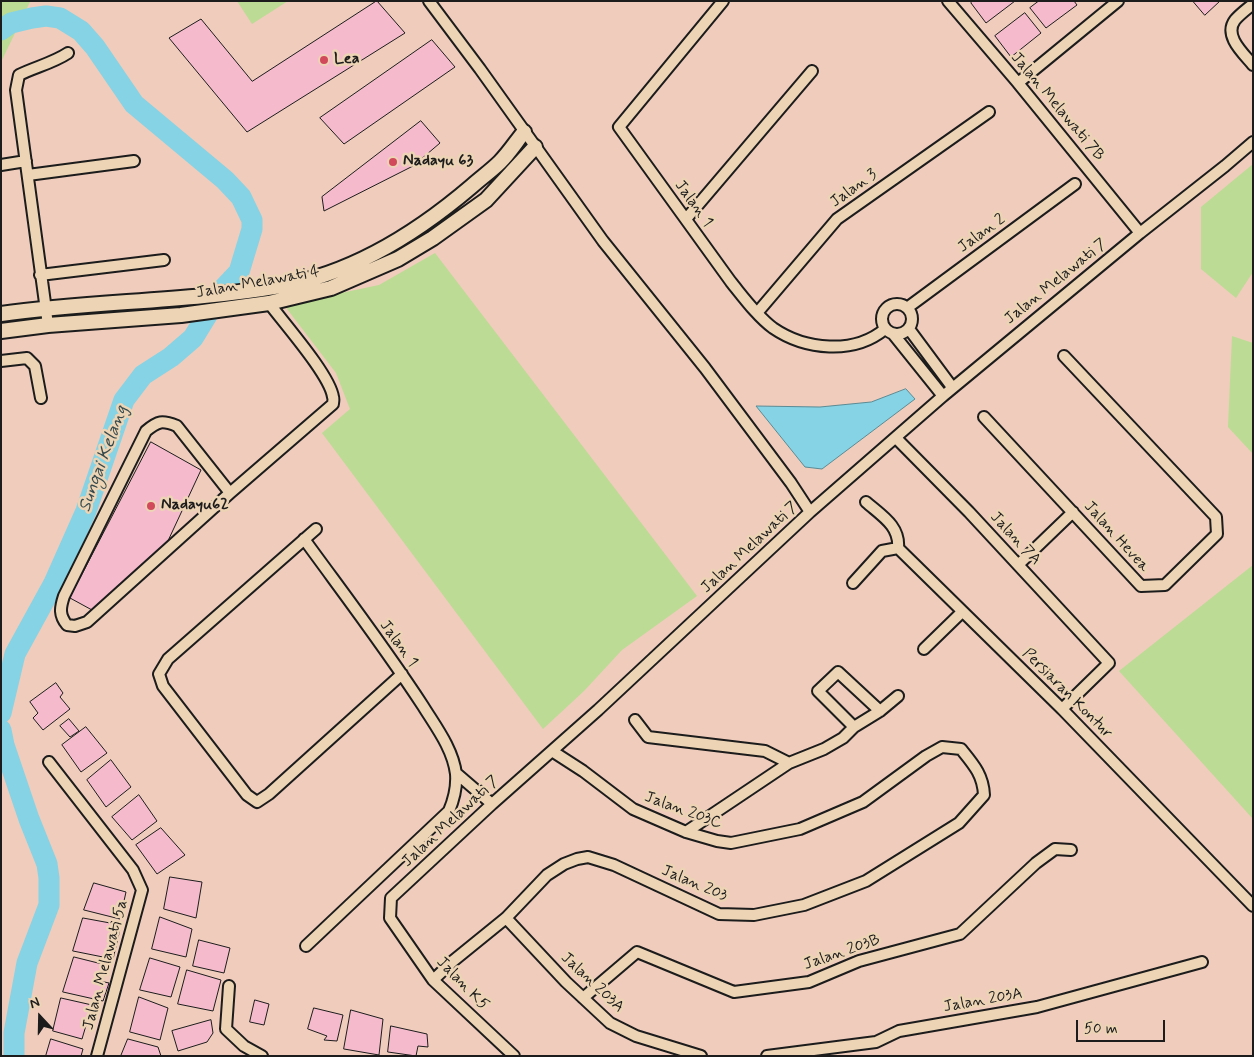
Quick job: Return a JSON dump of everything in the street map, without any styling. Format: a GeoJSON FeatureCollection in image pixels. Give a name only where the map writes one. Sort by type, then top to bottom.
{"type":"FeatureCollection","features":[{"type":"Feature","properties":{"kind":"street"},"geometry":{"type":"LineString","coordinates":[[429,1],[603,241],[705,368],[792,483],[810,512]]}},
{"type":"Feature","properties":{"kind":"street","name":"Jalan 1"},"geometry":{"type":"LineString","coordinates":[[723,1],[619,127],[731,282],[757,313],[772,327],[791,339],[822,346],[852,345],[876,336],[885,329]]}},
{"type":"Feature","properties":{"kind":"street","name":"Jalan Melawati 7B"},"geometry":{"type":"LineString","coordinates":[[948,1],[1018,83],[1140,233]]}},
{"type":"Feature","properties":{"kind":"street"},"geometry":{"type":"LineString","coordinates":[[1018,83],[1118,1]]}},
{"type":"Feature","properties":{"kind":"street"},"geometry":{"type":"LineString","coordinates":[[1253,4],[1235,20],[1232,26],[1232,34],[1236,45],[1253,65]]}},
{"type":"Feature","properties":{"kind":"street"},"geometry":{"type":"LineString","coordinates":[[48,325],[16,90],[19,75],[56,61],[68,53]]}},
{"type":"Feature","properties":{"kind":"street"},"geometry":{"type":"LineString","coordinates":[[686,219],[812,71]]}},
{"type":"Feature","properties":{"kind":"street","name":"Jalan 3"},"geometry":{"type":"LineString","coordinates":[[757,313],[837,219],[989,112]]}},
{"type":"Feature","properties":{"kind":"street","name":"Jalan Melawati 4"},"geometry":{"type":"LineString","coordinates":[[1,314],[46,308],[225,293],[280,286],[327,274],[364,259],[422,225],[450,205],[500,162],[524,132]]}},
{"type":"Feature","properties":{"kind":"street","name":"Jalan Melawati 7"},"geometry":{"type":"LineString","coordinates":[[391,898],[810,512],[952,387],[1253,142]]}},
{"type":"Feature","properties":{"kind":"street","name":"Jalan Melawati 4"},"geometry":{"type":"LineString","coordinates":[[1,330],[181,315],[268,303],[331,288],[398,259],[433,238],[486,200],[535,147]]}},
{"type":"Feature","properties":{"kind":"street"},"geometry":{"type":"LineString","coordinates":[[1,165],[26,161]]}},
{"type":"Feature","properties":{"kind":"street"},"geometry":{"type":"LineString","coordinates":[[28,175],[134,161]]}},
{"type":"Feature","properties":{"kind":"street","name":"Jalan 2"},"geometry":{"type":"LineString","coordinates":[[907,308],[1075,184]]}},
{"type":"Feature","properties":{"kind":"street"},"geometry":{"type":"LineString","coordinates":[[40,275],[164,260]]}},
{"type":"Feature","properties":{"kind":"street"},"geometry":{"type":"LineString","coordinates":[[230,492],[177,426],[167,422],[156,423],[146,431],[64,596],[60,610],[62,618],[67,625],[75,626],[87,622],[230,492],[333,404],[331,390],[314,361],[268,303]]}},
{"type":"Feature","properties":{"kind":"street"},"geometry":{"type":"LineString","coordinates":[[894,334],[905,332],[912,320],[910,311],[904,305],[894,304],[886,308],[882,320],[885,329],[894,334],[943,396]]}},
{"type":"Feature","properties":{"kind":"street"},"geometry":{"type":"LineString","coordinates":[[909,328],[952,387]]}},
{"type":"Feature","properties":{"kind":"street","name":"Jalan Hevea"},"geometry":{"type":"LineString","coordinates":[[984,417],[1141,586],[1165,585],[1217,534],[1216,517],[1064,356]]}},
{"type":"Feature","properties":{"kind":"street"},"geometry":{"type":"LineString","coordinates":[[1,361],[27,358],[35,366],[40,398]]}},
{"type":"Feature","properties":{"kind":"street","name":"Jalan 7A"},"geometry":{"type":"LineString","coordinates":[[896,438],[970,512],[1109,663],[1062,709]]}},
{"type":"Feature","properties":{"kind":"street"},"geometry":{"type":"LineString","coordinates":[[853,582],[882,551],[898,548],[899,540],[896,530],[866,502]]}},
{"type":"Feature","properties":{"kind":"street"},"geometry":{"type":"LineString","coordinates":[[1018,565],[1073,512]]}},
{"type":"Feature","properties":{"kind":"street"},"geometry":{"type":"LineString","coordinates":[[316,529],[168,659],[159,674],[163,686],[247,795],[257,802],[270,794],[402,674]]}},
{"type":"Feature","properties":{"kind":"street","name":"Jalan 1"},"geometry":{"type":"LineString","coordinates":[[304,539],[402,674],[442,737],[456,773]]}},
{"type":"Feature","properties":{"kind":"street","name":"Persiaran Kontur"},"geometry":{"type":"LineString","coordinates":[[898,548],[1062,709],[1253,906]]}},
{"type":"Feature","properties":{"kind":"street"},"geometry":{"type":"LineString","coordinates":[[924,649],[962,612]]}},
{"type":"Feature","properties":{"kind":"street"},"geometry":{"type":"LineString","coordinates":[[854,728],[818,691],[838,672],[880,711]]}},
{"type":"Feature","properties":{"kind":"street"},"geometry":{"type":"LineString","coordinates":[[686,832],[789,763],[836,742],[898,696]]}},
{"type":"Feature","properties":{"kind":"street"},"geometry":{"type":"LineString","coordinates":[[635,720],[648,737],[766,751],[789,763]]}},
{"type":"Feature","properties":{"kind":"street","name":"Jalan 203C"},"geometry":{"type":"LineString","coordinates":[[552,751],[583,771],[634,809],[686,832],[731,843],[800,829],[863,802],[926,756],[942,748],[961,749],[972,763]]}},
{"type":"Feature","properties":{"kind":"street","name":"Jalan Melawati 5a"},"geometry":{"type":"LineString","coordinates":[[49,762],[132,870],[142,890],[97,1056]]}},
{"type":"Feature","properties":{"kind":"street","name":"Jalan 203"},"geometry":{"type":"LineString","coordinates":[[433,980],[453,961],[506,918],[547,876],[564,864],[577,859],[588,858],[614,866],[719,914],[754,915],[804,905],[866,881],[959,823],[984,795],[983,781],[972,763]]}},
{"type":"Feature","properties":{"kind":"street"},"geometry":{"type":"LineString","coordinates":[[456,773],[492,804]]}},
{"type":"Feature","properties":{"kind":"street"},"geometry":{"type":"LineString","coordinates":[[306,946],[449,811],[455,795],[456,773]]}},
{"type":"Feature","properties":{"kind":"street","name":"Jalan 203B"},"geometry":{"type":"LineString","coordinates":[[583,998],[638,952],[734,992],[809,982],[860,961],[960,934],[1036,863],[1055,850],[1071,850]]}},
{"type":"Feature","properties":{"kind":"street","name":"Jalan K5"},"geometry":{"type":"LineString","coordinates":[[391,898],[390,918],[433,980],[514,1056]]}},
{"type":"Feature","properties":{"kind":"street","name":"Jalan 203A"},"geometry":{"type":"LineString","coordinates":[[506,918],[566,982],[610,1023],[636,1036],[701,1056]]}},
{"type":"Feature","properties":{"kind":"street","name":"Jalan 203A"},"geometry":{"type":"LineString","coordinates":[[767,1056],[876,1042],[899,1031],[1037,1007],[1202,962]]}},
{"type":"Feature","properties":{"kind":"street"},"geometry":{"type":"LineString","coordinates":[[229,986],[226,1029],[244,1046],[262,1056]]}},
{"type":"Feature","properties":{"kind":"green space"},"geometry":{"type":"Polygon","coordinates":[[[1,1],[30,2],[1,62],[1,1]]]}},
{"type":"Feature","properties":{"kind":"green space"},"geometry":{"type":"Polygon","coordinates":[[[237,1],[288,1],[252,24],[237,1]]]}},
{"type":"Feature","properties":{"kind":"green space"},"geometry":{"type":"Polygon","coordinates":[[[1253,164],[1253,272],[1236,298],[1201,269],[1201,207],[1253,164]]]}},
{"type":"Feature","properties":{"kind":"green space"},"geometry":{"type":"Polygon","coordinates":[[[435,253],[697,596],[622,650],[584,691],[543,729],[322,433],[350,409],[336,373],[284,305],[379,285],[435,253]]]}},
{"type":"Feature","properties":{"kind":"green space"},"geometry":{"type":"Polygon","coordinates":[[[1232,336],[1253,343],[1253,454],[1228,427],[1232,336]]]}},
{"type":"Feature","properties":{"kind":"green space"},"geometry":{"type":"Polygon","coordinates":[[[1253,565],[1253,819],[1119,671],[1253,565]]]}},
{"type":"Feature","properties":{"kind":"water"},"geometry":{"type":"Polygon","coordinates":[[[906,389],[915,399],[822,469],[805,467],[756,406],[820,407],[871,402],[906,389]]]}},
{"type":"Feature","properties":{"kind":"building","name":"Lea"},"geometry":{"type":"Polygon","coordinates":[[[377,1],[405,33],[247,132],[169,38],[201,19],[252,81],[377,1]]]}},
{"type":"Feature","properties":{"kind":"building"},"geometry":{"type":"Polygon","coordinates":[[[973,1],[1015,1],[986,23],[971,3],[973,1]]]}},
{"type":"Feature","properties":{"kind":"building"},"geometry":{"type":"Polygon","coordinates":[[[1039,1],[1074,1],[1077,5],[1046,28],[1030,8],[1039,1]]]}},
{"type":"Feature","properties":{"kind":"building"},"geometry":{"type":"Polygon","coordinates":[[[1193,1],[1220,1],[1205,15],[1193,1]]]}},
{"type":"Feature","properties":{"kind":"building"},"geometry":{"type":"Polygon","coordinates":[[[1025,13],[1041,33],[1011,57],[995,36],[1025,13]]]}},
{"type":"Feature","properties":{"kind":"building"},"geometry":{"type":"Polygon","coordinates":[[[432,40],[455,67],[344,144],[320,118],[432,40]]]}},
{"type":"Feature","properties":{"kind":"building","name":"Nadayu 63"},"geometry":{"type":"Polygon","coordinates":[[[421,121],[440,143],[413,166],[324,211],[322,197],[421,121]]]}},
{"type":"Feature","properties":{"kind":"building","name":"Nadayu62"},"geometry":{"type":"Polygon","coordinates":[[[151,442],[201,470],[167,543],[92,610],[70,598],[151,442]]]}},
{"type":"Feature","properties":{"kind":"building"},"geometry":{"type":"Polygon","coordinates":[[[56,683],[63,693],[60,697],[70,709],[43,730],[33,718],[38,713],[30,702],[56,683]]]}},
{"type":"Feature","properties":{"kind":"building"},"geometry":{"type":"Polygon","coordinates":[[[69,719],[79,731],[70,737],[60,726],[69,719]]]}},
{"type":"Feature","properties":{"kind":"building"},"geometry":{"type":"Polygon","coordinates":[[[86,727],[107,753],[81,772],[62,745],[86,727]]]}},
{"type":"Feature","properties":{"kind":"building"},"geometry":{"type":"Polygon","coordinates":[[[111,760],[131,787],[106,807],[87,780],[111,760]]]}},
{"type":"Feature","properties":{"kind":"building"},"geometry":{"type":"Polygon","coordinates":[[[139,795],[157,821],[132,840],[112,817],[139,795]]]}},
{"type":"Feature","properties":{"kind":"building"},"geometry":{"type":"Polygon","coordinates":[[[161,828],[185,855],[157,874],[136,845],[161,828]]]}},
{"type":"Feature","properties":{"kind":"building"},"geometry":{"type":"Polygon","coordinates":[[[170,877],[202,882],[196,918],[164,909],[170,877]]]}},
{"type":"Feature","properties":{"kind":"building"},"geometry":{"type":"Polygon","coordinates":[[[94,883],[126,892],[120,919],[84,910],[94,883]]]}},
{"type":"Feature","properties":{"kind":"building"},"geometry":{"type":"Polygon","coordinates":[[[160,917],[192,929],[186,957],[152,949],[160,917]]]}},
{"type":"Feature","properties":{"kind":"building"},"geometry":{"type":"Polygon","coordinates":[[[83,918],[121,925],[113,959],[73,951],[83,918]]]}},
{"type":"Feature","properties":{"kind":"building"},"geometry":{"type":"Polygon","coordinates":[[[199,940],[230,948],[224,973],[193,966],[199,940]]]}},
{"type":"Feature","properties":{"kind":"building"},"geometry":{"type":"Polygon","coordinates":[[[74,957],[102,964],[100,981],[109,983],[103,1001],[63,992],[74,957]]]}},
{"type":"Feature","properties":{"kind":"building"},"geometry":{"type":"Polygon","coordinates":[[[150,958],[180,967],[171,997],[140,990],[150,958]]]}},
{"type":"Feature","properties":{"kind":"building"},"geometry":{"type":"Polygon","coordinates":[[[187,970],[221,980],[213,1011],[178,1004],[187,970]]]}},
{"type":"Feature","properties":{"kind":"building"},"geometry":{"type":"Polygon","coordinates":[[[139,997],[168,1008],[160,1040],[130,1032],[139,997]]]}},
{"type":"Feature","properties":{"kind":"building"},"geometry":{"type":"Polygon","coordinates":[[[61,998],[92,1005],[82,1039],[53,1031],[61,998]]]}},
{"type":"Feature","properties":{"kind":"building"},"geometry":{"type":"Polygon","coordinates":[[[255,1000],[269,1004],[264,1025],[250,1022],[255,1000]]]}},
{"type":"Feature","properties":{"kind":"building"},"geometry":{"type":"Polygon","coordinates":[[[314,1008],[343,1015],[337,1041],[324,1040],[327,1036],[308,1029],[314,1008]]]}},
{"type":"Feature","properties":{"kind":"building"},"geometry":{"type":"Polygon","coordinates":[[[351,1010],[383,1019],[379,1055],[344,1049],[351,1010]]]}},
{"type":"Feature","properties":{"kind":"building"},"geometry":{"type":"Polygon","coordinates":[[[211,1020],[213,1033],[207,1042],[178,1051],[172,1031],[211,1020]]]}},
{"type":"Feature","properties":{"kind":"building"},"geometry":{"type":"Polygon","coordinates":[[[391,1026],[427,1034],[428,1047],[418,1046],[416,1056],[388,1052],[391,1026]]]}},
{"type":"Feature","properties":{"kind":"building"},"geometry":{"type":"Polygon","coordinates":[[[51,1039],[83,1049],[81,1056],[46,1056],[51,1039]]]}},
{"type":"Feature","properties":{"kind":"building"},"geometry":{"type":"Polygon","coordinates":[[[128,1039],[158,1047],[161,1056],[121,1056],[128,1039]]]}},
{"type":"Feature","properties":{"kind":"waterway","name":"Sungai Kelang"},"geometry":{"type":"LineString","coordinates":[[1,30],[11,23],[46,16],[60,18],[81,31],[95,47],[134,104],[225,180],[241,197],[252,220],[252,229],[239,272],[223,289],[193,338],[171,357],[143,375],[124,400],[86,511],[54,583],[15,654],[1,713]]}},
{"type":"Feature","properties":{"kind":"waterway","name":"Sungai Kelang"},"geometry":{"type":"LineString","coordinates":[[1,730],[4,745],[29,819],[47,864],[49,878],[49,905],[27,963],[14,1033],[14,1056]]}},
{"type":"Feature","properties":{"kind":"place","name":"Lea"},"geometry":{"type":"Point","coordinates":[324,60]}},
{"type":"Feature","properties":{"kind":"place","name":"Nadayu 63"},"geometry":{"type":"Point","coordinates":[393,162]}},
{"type":"Feature","properties":{"kind":"place","name":"Nadayu62"},"geometry":{"type":"Point","coordinates":[151,506]}}]}
